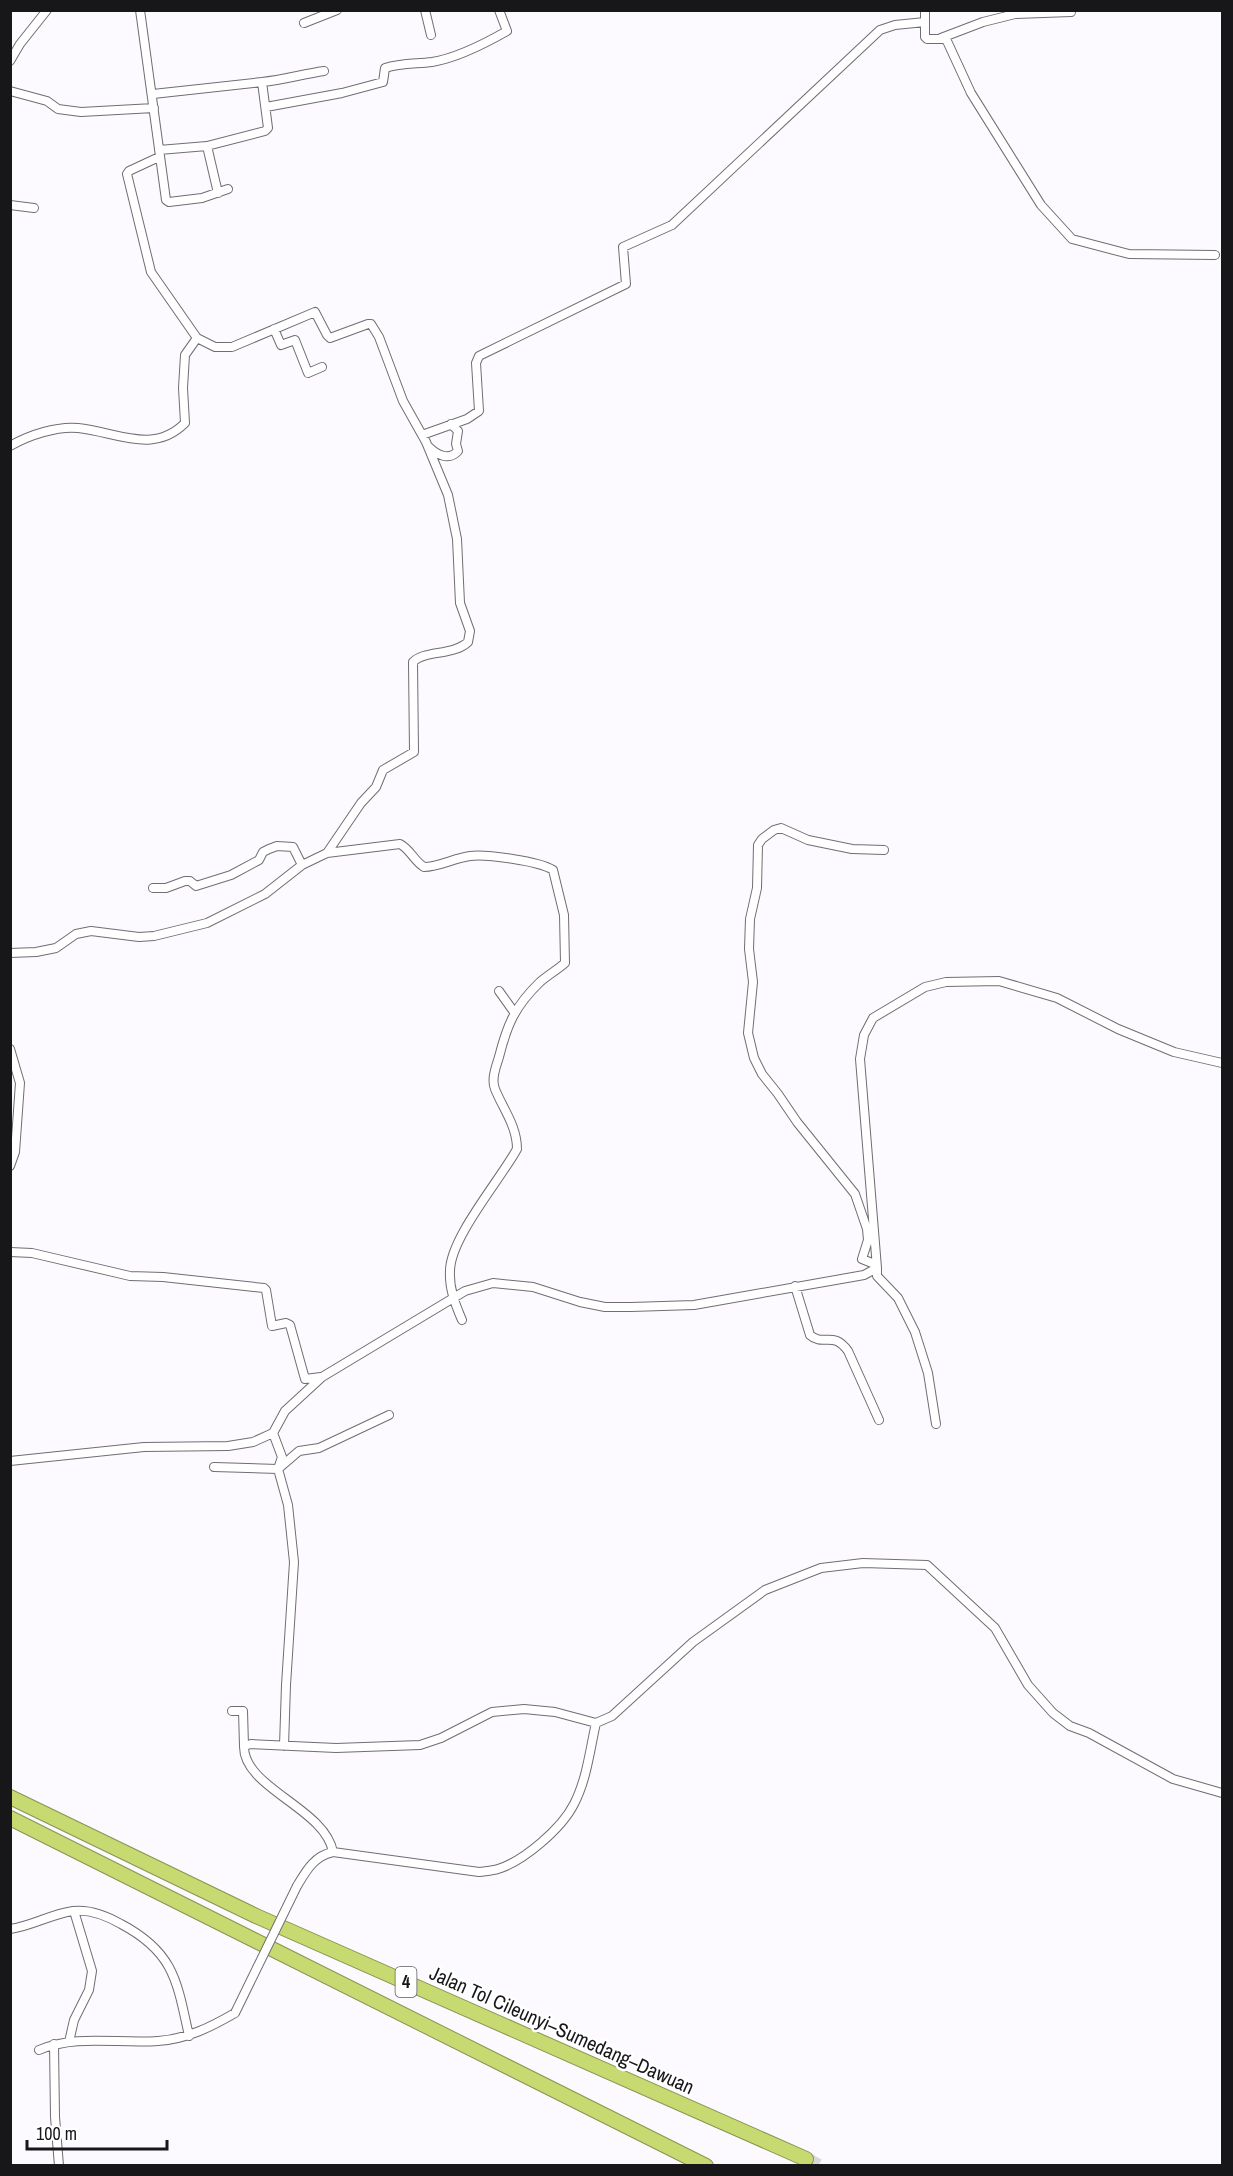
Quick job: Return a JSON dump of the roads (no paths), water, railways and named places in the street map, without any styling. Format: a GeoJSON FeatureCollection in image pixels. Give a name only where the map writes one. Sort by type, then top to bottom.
{"type":"FeatureCollection","features":[{"type":"Feature","properties":{"kind":"highway","name":"Jalan Tol Cileunyi–Sumedang–Dawuan"},"geometry":{"type":"LineString","coordinates":[[10,1797],[256,1916],[806,2159]]}},
{"type":"Feature","properties":{"kind":"highway","name":"4"},"geometry":{"type":"LineString","coordinates":[[10,1818],[706,2166]]}},
{"type":"Feature","properties":{"kind":"street"},"geometry":{"type":"LineString","coordinates":[[10,61],[20,44],[47,10]]}},
{"type":"Feature","properties":{"kind":"street"},"geometry":{"type":"LineString","coordinates":[[140,10],[153,94],[164,195],[169,202],[202,198],[228,189]]}},
{"type":"Feature","properties":{"kind":"street"},"geometry":{"type":"LineString","coordinates":[[304,23],[337,10]]}},
{"type":"Feature","properties":{"kind":"street"},"geometry":{"type":"LineString","coordinates":[[425,10],[431,35]]}},
{"type":"Feature","properties":{"kind":"street"},"geometry":{"type":"LineString","coordinates":[[266,108],[342,93],[383,82],[385,68],[398,64],[434,62],[485,44],[507,31],[500,10]]}},
{"type":"Feature","properties":{"kind":"street"},"geometry":{"type":"LineString","coordinates":[[925,10],[925,37],[927,39],[941,38],[983,22],[1015,14],[1071,12]]}},
{"type":"Feature","properties":{"kind":"street"},"geometry":{"type":"LineString","coordinates":[[422,435],[479,411],[477,363],[479,356],[626,284],[623,247],[672,225],[880,30],[895,25],[925,22]]}},
{"type":"Feature","properties":{"kind":"street"},"geometry":{"type":"LineString","coordinates":[[941,38],[947,41],[970,93],[1041,206],[1072,239],[1129,254],[1215,255]]}},
{"type":"Feature","properties":{"kind":"street"},"geometry":{"type":"LineString","coordinates":[[153,94],[284,80],[296,75],[324,71]]}},
{"type":"Feature","properties":{"kind":"street"},"geometry":{"type":"LineString","coordinates":[[262,82],[268,128],[265,131],[207,146],[159,153],[128,172],[151,272],[197,338],[215,347],[231,347],[315,312],[330,338],[371,324],[379,337],[403,401],[427,445],[448,495],[457,539],[460,603],[470,631],[468,642],[450,651],[418,657],[413,662],[414,752],[383,770],[376,787],[361,803],[327,853]]}},
{"type":"Feature","properties":{"kind":"street"},"geometry":{"type":"LineString","coordinates":[[10,91],[47,101],[58,109],[81,112],[154,108]]}},
{"type":"Feature","properties":{"kind":"street"},"geometry":{"type":"LineString","coordinates":[[207,146],[218,193]]}},
{"type":"Feature","properties":{"kind":"street"},"geometry":{"type":"LineString","coordinates":[[10,205],[34,208]]}},
{"type":"Feature","properties":{"kind":"street"},"geometry":{"type":"LineString","coordinates":[[274,329],[281,345],[295,340],[308,373],[322,367]]}},
{"type":"Feature","properties":{"kind":"street"},"geometry":{"type":"LineString","coordinates":[[10,446],[50,431],[76,428],[145,440],[160,440],[176,432],[185,423],[183,388],[185,355],[197,338]]}},
{"type":"Feature","properties":{"kind":"street"},"geometry":{"type":"LineString","coordinates":[[427,445],[442,456],[456,454],[458,431],[452,424]]}},
{"type":"Feature","properties":{"kind":"street"},"geometry":{"type":"LineString","coordinates":[[877,1268],[862,1258],[867,1247],[867,1229],[855,1194],[797,1122],[762,1074],[754,1058],[748,1033],[753,982],[749,935],[757,888],[758,845],[774,830],[781,828],[808,840],[852,849],[884,850]]}},
{"type":"Feature","properties":{"kind":"street"},"geometry":{"type":"LineString","coordinates":[[10,953],[36,952],[56,948],[76,934],[91,931],[139,937],[154,936],[207,923],[265,894],[302,865],[327,853],[400,844],[424,867],[470,856],[490,856],[535,864],[552,870],[564,915],[565,963],[540,982],[514,1012],[504,1034],[494,1086],[517,1138],[517,1149],[455,1247],[449,1270],[453,1298],[462,1320]]}},
{"type":"Feature","properties":{"kind":"street"},"geometry":{"type":"LineString","coordinates":[[153,888],[166,888],[185,881],[190,881],[196,886],[214,881],[259,860],[263,852],[277,846],[293,847],[302,865]]}},
{"type":"Feature","properties":{"kind":"street"},"geometry":{"type":"LineString","coordinates":[[936,1424],[928,1373],[915,1332],[898,1298],[878,1276],[860,1059],[864,1035],[873,1018],[925,987],[946,982],[999,981],[1057,998],[1118,1029],[1174,1052],[1222,1063]]}},
{"type":"Feature","properties":{"kind":"street"},"geometry":{"type":"LineString","coordinates":[[499,991],[514,1012]]}},
{"type":"Feature","properties":{"kind":"street"},"geometry":{"type":"LineString","coordinates":[[10,1049],[20,1083],[14,1117],[15,1152],[10,1166]]}},
{"type":"Feature","properties":{"kind":"street"},"geometry":{"type":"LineString","coordinates":[[10,1252],[32,1253],[130,1276],[164,1277],[264,1288],[272,1326],[286,1323],[290,1325],[305,1379],[322,1377]]}},
{"type":"Feature","properties":{"kind":"street"},"geometry":{"type":"LineString","coordinates":[[10,1461],[144,1447],[228,1446],[253,1442],[273,1432],[285,1411],[322,1377],[465,1291],[493,1283],[533,1287],[580,1302],[605,1307],[673,1306],[694,1305],[864,1275],[877,1268]]}},
{"type":"Feature","properties":{"kind":"street"},"geometry":{"type":"LineString","coordinates":[[795,1286],[810,1335],[815,1340],[836,1340],[842,1343],[848,1351],[879,1420]]}},
{"type":"Feature","properties":{"kind":"street"},"geometry":{"type":"LineString","coordinates":[[214,1467],[278,1469],[299,1452],[319,1448],[389,1415]]}},
{"type":"Feature","properties":{"kind":"street"},"geometry":{"type":"LineString","coordinates":[[273,1432],[282,1456],[278,1469],[288,1505],[294,1562],[285,1684],[284,1746]]}},
{"type":"Feature","properties":{"kind":"street"},"geometry":{"type":"LineString","coordinates":[[244,1746],[251,1744],[336,1748],[420,1745],[441,1738],[492,1712],[524,1709],[555,1712],[596,1723],[612,1716],[693,1642],[765,1590],[821,1569],[863,1563],[927,1565],[994,1628],[1028,1685],[1053,1713],[1070,1726],[1089,1733],[1173,1779],[1222,1793]]}},
{"type":"Feature","properties":{"kind":"street"},"geometry":{"type":"LineString","coordinates":[[232,1711],[243,1711],[245,1755],[258,1775],[327,1834],[333,1852]]}},
{"type":"Feature","properties":{"kind":"street"},"geometry":{"type":"LineString","coordinates":[[39,2050],[54,2044],[69,2042],[158,2041],[189,2036],[236,2013],[297,1886],[311,1864],[326,1853],[333,1852],[479,1872],[498,1869],[514,1862],[554,1830],[571,1809],[580,1790],[596,1723]]}},
{"type":"Feature","properties":{"kind":"street"},"geometry":{"type":"LineString","coordinates":[[10,1929],[25,1927],[74,1911],[105,1916],[142,1935],[164,1956],[173,1972],[189,2036]]}},
{"type":"Feature","properties":{"kind":"street"},"geometry":{"type":"LineString","coordinates":[[69,2042],[74,2020],[89,1990],[92,1971],[74,1911]]}},
{"type":"Feature","properties":{"kind":"street"},"geometry":{"type":"LineString","coordinates":[[54,2044],[55,2117],[59,2166]]}},
{"type":"Feature","properties":{"kind":"tunnel"},"geometry":{"type":"LineString","coordinates":[[806,2159],[819,2166]]}}]}
